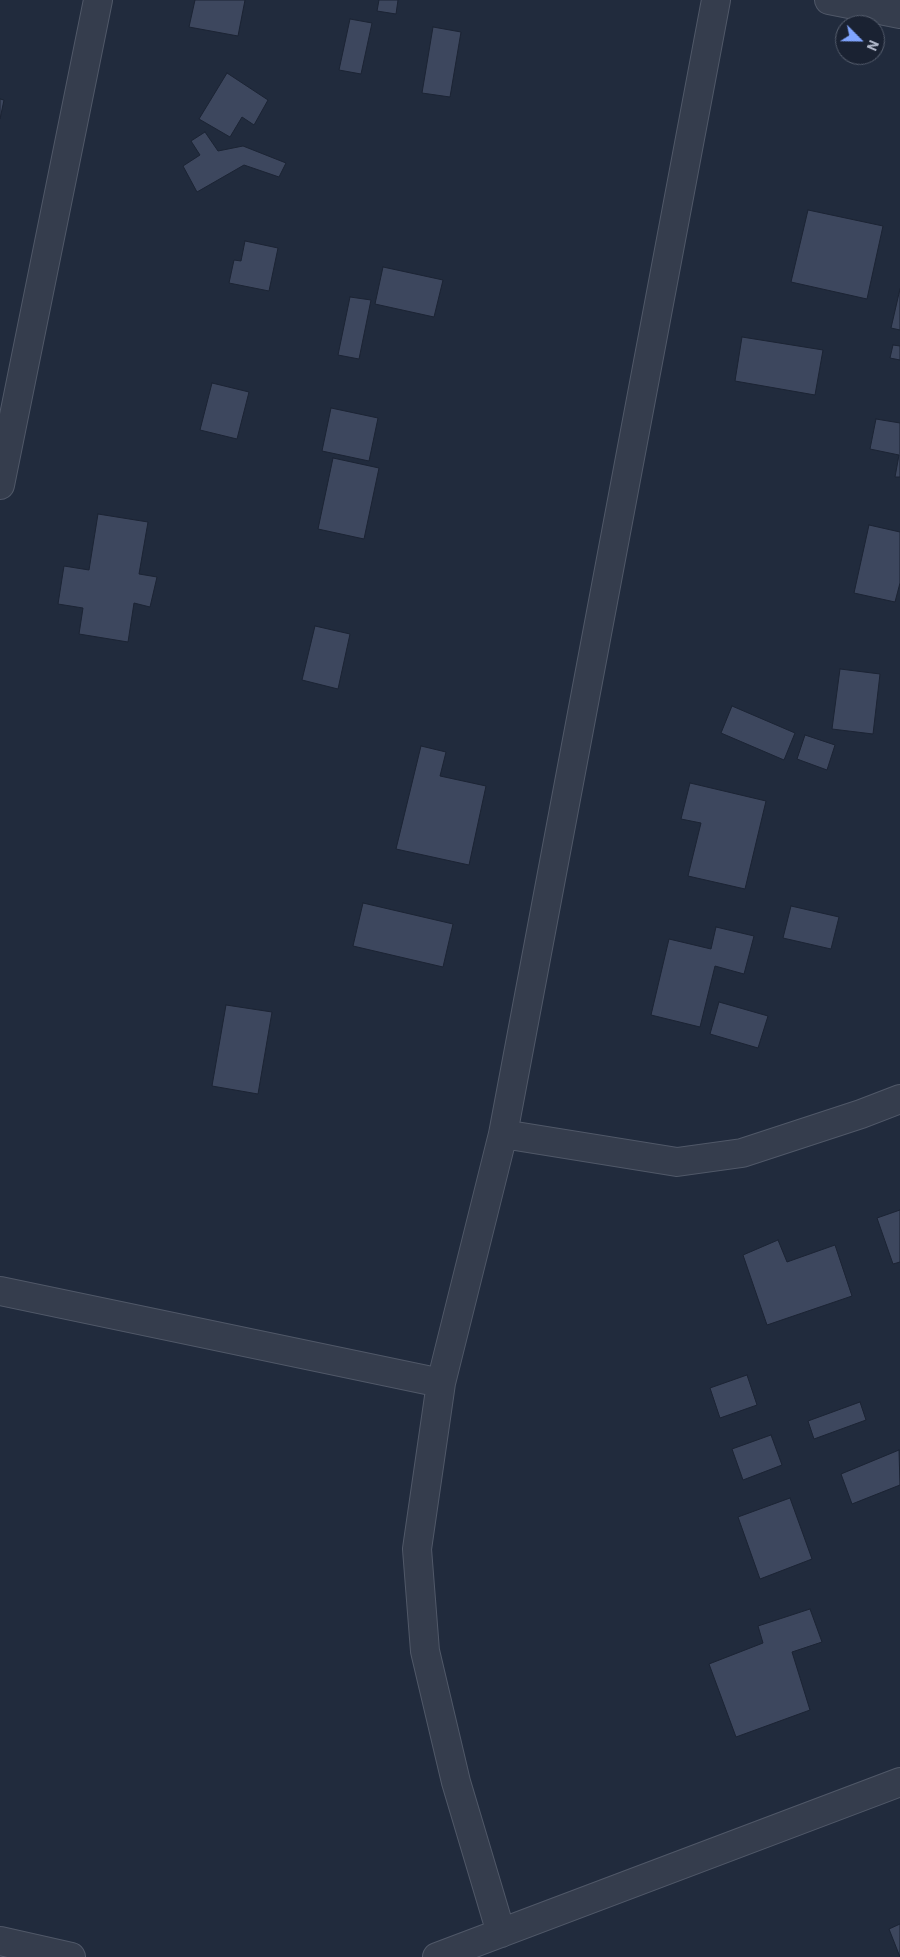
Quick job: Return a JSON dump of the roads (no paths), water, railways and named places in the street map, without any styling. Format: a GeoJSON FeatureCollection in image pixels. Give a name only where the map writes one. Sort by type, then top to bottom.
{"type":"FeatureCollection","features":[{"type":"Feature","properties":{"kind":"street"},"geometry":{"type":"LineString","coordinates":[[0,485],[98,0]]}},
{"type":"Feature","properties":{"kind":"street"},"geometry":{"type":"LineString","coordinates":[[501,1933],[456,1782],[425,1651],[417,1549],[441,1383],[503,1134],[716,0]]}},
{"type":"Feature","properties":{"kind":"street"},"geometry":{"type":"LineString","coordinates":[[829,0],[900,14]]}},
{"type":"Feature","properties":{"kind":"street"},"geometry":{"type":"LineString","coordinates":[[503,1134],[677,1162],[742,1153],[861,1114],[900,1099]]}},
{"type":"Feature","properties":{"kind":"street"},"geometry":{"type":"LineString","coordinates":[[0,1291],[441,1383]]}},
{"type":"Feature","properties":{"kind":"street"},"geometry":{"type":"LineString","coordinates":[[437,1957],[900,1782]]}},
{"type":"Feature","properties":{"kind":"street"},"geometry":{"type":"LineString","coordinates":[[0,1942],[71,1957]]}}]}
